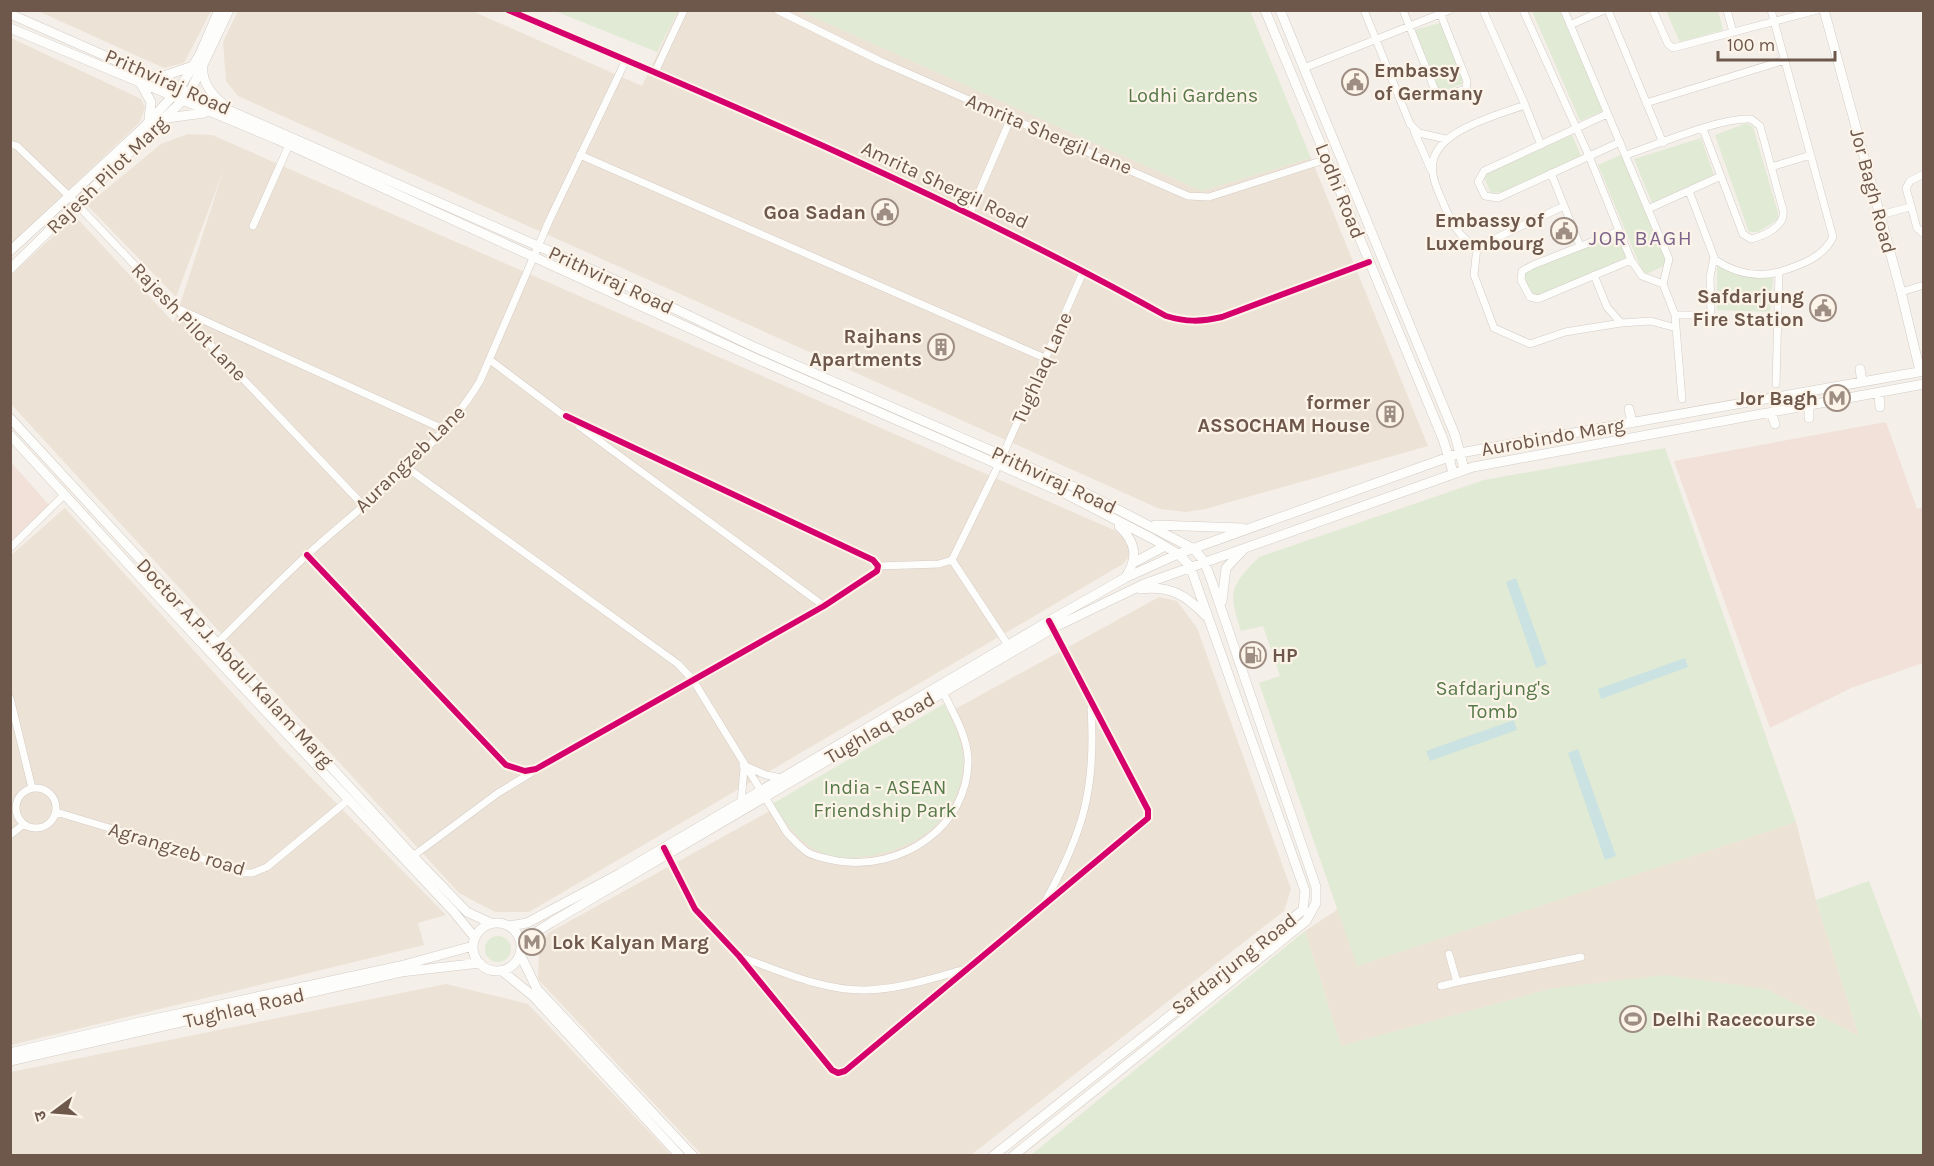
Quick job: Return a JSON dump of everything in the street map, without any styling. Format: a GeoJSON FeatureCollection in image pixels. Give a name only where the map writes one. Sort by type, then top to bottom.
{"type":"FeatureCollection","features":[{"type":"Feature","properties":{"kind":"main road","name":"Rajesh Pilot Marg"},"geometry":{"type":"LineString","coordinates":[[10,251],[143,128],[180,88],[219,10]]}},
{"type":"Feature","properties":{"kind":"main road","name":"Rajesh Pilot Marg"},"geometry":{"type":"LineString","coordinates":[[10,269],[190,92],[229,10]]}},
{"type":"Feature","properties":{"kind":"main road","name":"Lodhi Road"},"geometry":{"type":"LineString","coordinates":[[1265,10],[1328,159],[1453,472]]}},
{"type":"Feature","properties":{"kind":"main road","name":"Lodhi Road"},"geometry":{"type":"LineString","coordinates":[[1280,10],[1455,435],[1464,469]]}},
{"type":"Feature","properties":{"kind":"main road","name":"Jor Bagh Road"},"geometry":{"type":"LineString","coordinates":[[1824,10],[1922,371]]}},
{"type":"Feature","properties":{"kind":"main road","name":"Prithviraj Road"},"geometry":{"type":"LineString","coordinates":[[10,14],[613,279],[752,346],[1001,460],[1178,554],[1190,566]]}},
{"type":"Feature","properties":{"kind":"main road","name":"Prithviraj Road"},"geometry":{"type":"LineString","coordinates":[[10,28],[289,145],[533,257],[1001,460],[1072,486],[1194,549],[1204,561]]}},
{"type":"Feature","properties":{"kind":"main road"},"geometry":{"type":"LineString","coordinates":[[205,58],[202,72],[204,79],[212,93],[226,107]]}},
{"type":"Feature","properties":{"kind":"main road"},"geometry":{"type":"LineString","coordinates":[[158,78],[193,66]]}},
{"type":"Feature","properties":{"kind":"main road"},"geometry":{"type":"LineString","coordinates":[[140,82],[149,95],[152,109],[143,128]]}},
{"type":"Feature","properties":{"kind":"main road"},"geometry":{"type":"LineString","coordinates":[[160,123],[185,114],[213,115]]}},
{"type":"Feature","properties":{"kind":"main road"},"geometry":{"type":"LineString","coordinates":[[1860,369],[1862,382]]}},
{"type":"Feature","properties":{"kind":"main road","name":"Aurobindo Marg"},"geometry":{"type":"LineString","coordinates":[[1178,554],[1460,453],[1922,371]]}},
{"type":"Feature","properties":{"kind":"main road","name":"Aurobindo Marg"},"geometry":{"type":"LineString","coordinates":[[1190,566],[1464,469],[1923,384]]}},
{"type":"Feature","properties":{"kind":"main road"},"geometry":{"type":"LineString","coordinates":[[1879,393],[1880,407]]}},
{"type":"Feature","properties":{"kind":"main road"},"geometry":{"type":"LineString","coordinates":[[1809,405],[1809,418]]}},
{"type":"Feature","properties":{"kind":"main road"},"geometry":{"type":"LineString","coordinates":[[1629,409],[1632,423]]}},
{"type":"Feature","properties":{"kind":"main road"},"geometry":{"type":"LineString","coordinates":[[1771,412],[1775,424]]}},
{"type":"Feature","properties":{"kind":"main road","name":"Doctor A.P.J. Abdul Kalam Marg"},"geometry":{"type":"LineString","coordinates":[[10,418],[348,801],[458,909]]}},
{"type":"Feature","properties":{"kind":"main road","name":"Doctor A.P.J. Abdul Kalam Marg"},"geometry":{"type":"LineString","coordinates":[[10,435],[64,495],[413,856],[458,909]]}},
{"type":"Feature","properties":{"kind":"main road"},"geometry":{"type":"LineString","coordinates":[[1113,520],[1134,545],[1133,563],[1125,578]]}},
{"type":"Feature","properties":{"kind":"main road"},"geometry":{"type":"LineString","coordinates":[[1149,525],[1248,529]]}},
{"type":"Feature","properties":{"kind":"main road"},"geometry":{"type":"LineString","coordinates":[[1221,608],[1226,568],[1249,545]]}},
{"type":"Feature","properties":{"kind":"main road"},"geometry":{"type":"LineString","coordinates":[[1133,563],[1163,547]]}},
{"type":"Feature","properties":{"kind":"main road","name":"Tughlaq Road"},"geometry":{"type":"LineString","coordinates":[[509,926],[527,923],[547,914],[666,852],[741,803],[761,795],[782,778],[1051,625],[1125,578],[1178,554]]}},
{"type":"Feature","properties":{"kind":"main road","name":"Safdarjung Road"},"geometry":{"type":"LineString","coordinates":[[1013,1155],[1306,921],[1316,903],[1316,887],[1204,561]]}},
{"type":"Feature","properties":{"kind":"main road","name":"Safdarjung Road"},"geometry":{"type":"LineString","coordinates":[[993,1155],[1303,910],[1305,891],[1190,566]]}},
{"type":"Feature","properties":{"kind":"main road","name":"Tughlaq Road"},"geometry":{"type":"LineString","coordinates":[[520,951],[530,936],[552,922],[941,688],[1008,645],[1190,566]]}},
{"type":"Feature","properties":{"kind":"main road"},"geometry":{"type":"LineString","coordinates":[[1130,591],[1154,587],[1177,591],[1193,602],[1210,620]]}},
{"type":"Feature","properties":{"kind":"main road"},"geometry":{"type":"LineString","coordinates":[[1235,689],[1247,685]]}},
{"type":"Feature","properties":{"kind":"main road"},"geometry":{"type":"LineString","coordinates":[[458,909],[491,923],[509,926],[519,937],[520,951],[537,989],[693,1155]]}},
{"type":"Feature","properties":{"kind":"main road"},"geometry":{"type":"LineString","coordinates":[[458,909],[474,942],[480,963],[487,968],[501,970],[511,966],[520,951]]}},
{"type":"Feature","properties":{"kind":"main road"},"geometry":{"type":"LineString","coordinates":[[474,942],[481,929],[491,923]]}},
{"type":"Feature","properties":{"kind":"main road","name":"Tughlaq Road"},"geometry":{"type":"LineString","coordinates":[[10,1053],[140,1022],[400,966],[474,942]]}},
{"type":"Feature","properties":{"kind":"main road","name":"Tughlaq Road"},"geometry":{"type":"LineString","coordinates":[[10,1061],[401,972],[480,963]]}},
{"type":"Feature","properties":{"kind":"main road"},"geometry":{"type":"LineString","coordinates":[[501,970],[533,996],[680,1155]]}},
{"type":"Feature","properties":{"kind":"street","name":"Amrita Shergil Road"},"geometry":{"type":"LineString","coordinates":[[508,10],[655,72],[970,213],[1084,270],[1166,316],[1184,321],[1202,322],[1222,317],[1369,262]]}},
{"type":"Feature","properties":{"kind":"street"},"geometry":{"type":"LineString","coordinates":[[655,72],[684,10]]}},
{"type":"Feature","properties":{"kind":"street","name":"Amrita Shergil Lane"},"geometry":{"type":"LineString","coordinates":[[777,10],[880,61],[1195,198],[1209,197],[1328,159]]}},
{"type":"Feature","properties":{"kind":"street"},"geometry":{"type":"LineString","coordinates":[[1364,10],[1454,226],[1466,241],[1477,247]]}},
{"type":"Feature","properties":{"kind":"street"},"geometry":{"type":"LineString","coordinates":[[1402,10],[1437,93],[1445,97],[1463,91],[1467,81],[1440,13]]}},
{"type":"Feature","properties":{"kind":"street"},"geometry":{"type":"LineString","coordinates":[[1304,68],[1450,10]]}},
{"type":"Feature","properties":{"kind":"street"},"geometry":{"type":"LineString","coordinates":[[1483,10],[1541,145]]}},
{"type":"Feature","properties":{"kind":"street"},"geometry":{"type":"LineString","coordinates":[[1523,10],[1589,156],[1631,260],[1642,276],[1663,284]]}},
{"type":"Feature","properties":{"kind":"street"},"geometry":{"type":"LineString","coordinates":[[1564,10],[1669,259],[1663,284],[1675,315],[1682,399]]}},
{"type":"Feature","properties":{"kind":"street"},"geometry":{"type":"LineString","coordinates":[[1570,24],[1606,10],[1663,143]]}},
{"type":"Feature","properties":{"kind":"street"},"geometry":{"type":"LineString","coordinates":[[1653,10],[1668,44],[1673,48],[1817,10]]}},
{"type":"Feature","properties":{"kind":"street"},"geometry":{"type":"LineString","coordinates":[[1727,10],[1733,32]]}},
{"type":"Feature","properties":{"kind":"street"},"geometry":{"type":"LineString","coordinates":[[1714,259],[1740,272],[1764,276],[1815,257],[1828,249],[1833,237],[1771,10]]}},
{"type":"Feature","properties":{"kind":"street","name":"Aurangzeb Lane"},"geometry":{"type":"LineString","coordinates":[[213,647],[307,555],[406,467],[466,405],[490,360],[533,257],[626,60]]}},
{"type":"Feature","properties":{"kind":"street"},"geometry":{"type":"LineString","coordinates":[[1646,103],[1785,60]]}},
{"type":"Feature","properties":{"kind":"street"},"geometry":{"type":"LineString","coordinates":[[1432,173],[1434,162],[1446,139],[1459,130],[1525,105]]}},
{"type":"Feature","properties":{"kind":"street"},"geometry":{"type":"LineString","coordinates":[[1607,114],[1484,171],[1479,177],[1480,190],[1485,196],[1498,198],[1620,142]]}},
{"type":"Feature","properties":{"kind":"street"},"geometry":{"type":"LineString","coordinates":[[970,213],[1011,118]]}},
{"type":"Feature","properties":{"kind":"street"},"geometry":{"type":"LineString","coordinates":[[1626,155],[1703,129],[1751,119],[1757,122],[1771,167],[1784,217],[1780,224],[1750,239],[1743,234],[1703,129]]}},
{"type":"Feature","properties":{"kind":"street"},"geometry":{"type":"LineString","coordinates":[[1414,130],[1425,136],[1446,139]]}},
{"type":"Feature","properties":{"kind":"street","name":"Rajesh Pilot Lane"},"geometry":{"type":"LineString","coordinates":[[10,144],[16,146],[77,204],[363,505]]}},
{"type":"Feature","properties":{"kind":"street"},"geometry":{"type":"LineString","coordinates":[[253,226],[289,145]]}},
{"type":"Feature","properties":{"kind":"street"},"geometry":{"type":"LineString","coordinates":[[580,155],[1047,359]]}},
{"type":"Feature","properties":{"kind":"street"},"geometry":{"type":"LineString","coordinates":[[1771,167],[1811,155]]}},
{"type":"Feature","properties":{"kind":"street"},"geometry":{"type":"LineString","coordinates":[[1551,173],[1580,246]]}},
{"type":"Feature","properties":{"kind":"street"},"geometry":{"type":"LineString","coordinates":[[1923,174],[1910,181],[1906,188],[1917,228],[1923,234]]}},
{"type":"Feature","properties":{"kind":"street"},"geometry":{"type":"LineString","coordinates":[[1648,209],[1721,176]]}},
{"type":"Feature","properties":{"kind":"street"},"geometry":{"type":"LineString","coordinates":[[1675,315],[1707,315],[1711,312],[1710,274],[1714,259],[1689,190]]}},
{"type":"Feature","properties":{"kind":"street"},"geometry":{"type":"LineString","coordinates":[[1477,247],[1564,206]]}},
{"type":"Feature","properties":{"kind":"street"},"geometry":{"type":"LineString","coordinates":[[1880,215],[1910,207]]}},
{"type":"Feature","properties":{"kind":"street"},"geometry":{"type":"LineString","coordinates":[[1619,231],[1522,271],[1521,280],[1526,293],[1534,300],[1538,299],[1631,260]]}},
{"type":"Feature","properties":{"kind":"street"},"geometry":{"type":"LineString","coordinates":[[1477,247],[1474,275],[1490,321],[1499,332],[1530,344],[1565,332],[1621,323],[1651,321],[1676,328]]}},
{"type":"Feature","properties":{"kind":"street","name":"Tughlaq Lane"},"geometry":{"type":"LineString","coordinates":[[952,560],[1047,359],[1084,270]]}},
{"type":"Feature","properties":{"kind":"street"},"geometry":{"type":"LineString","coordinates":[[1776,384],[1779,272]]}},
{"type":"Feature","properties":{"kind":"street"},"geometry":{"type":"LineString","coordinates":[[1594,275],[1607,307],[1621,323]]}},
{"type":"Feature","properties":{"kind":"street"},"geometry":{"type":"LineString","coordinates":[[1901,292],[1923,285]]}},
{"type":"Feature","properties":{"kind":"street"},"geometry":{"type":"LineString","coordinates":[[174,306],[443,429]]}},
{"type":"Feature","properties":{"kind":"street"},"geometry":{"type":"LineString","coordinates":[[490,360],[824,606]]}},
{"type":"Feature","properties":{"kind":"street"},"geometry":{"type":"LineString","coordinates":[[566,416],[873,560],[878,566]]}},
{"type":"Feature","properties":{"kind":"street"},"geometry":{"type":"LineString","coordinates":[[406,467],[678,664],[693,680],[761,795],[787,833],[808,852],[830,860],[856,864],[881,861],[905,853],[926,842],[943,827],[956,807],[967,773],[968,756],[964,737],[941,688]]}},
{"type":"Feature","properties":{"kind":"street"},"geometry":{"type":"LineString","coordinates":[[10,548],[64,495]]}},
{"type":"Feature","properties":{"kind":"street"},"geometry":{"type":"LineString","coordinates":[[307,555],[506,765],[525,771],[536,769]]}},
{"type":"Feature","properties":{"kind":"street"},"geometry":{"type":"LineString","coordinates":[[878,566],[939,564],[952,560],[1008,645]]}},
{"type":"Feature","properties":{"kind":"street"},"geometry":{"type":"LineString","coordinates":[[413,856],[498,793],[536,769],[824,606],[874,574],[878,566]]}},
{"type":"Feature","properties":{"kind":"street"},"geometry":{"type":"LineString","coordinates":[[666,852],[695,909],[739,956],[832,1070],[838,1073],[845,1071],[1146,821],[1149,814],[1051,625]]}},
{"type":"Feature","properties":{"kind":"street"},"geometry":{"type":"LineString","coordinates":[[10,698],[32,788]]}},
{"type":"Feature","properties":{"kind":"street"},"geometry":{"type":"LineString","coordinates":[[1043,905],[1069,857],[1087,806],[1091,773],[1091,703]]}},
{"type":"Feature","properties":{"kind":"street"},"geometry":{"type":"LineString","coordinates":[[743,765],[766,775],[782,778]]}},
{"type":"Feature","properties":{"kind":"street"},"geometry":{"type":"LineString","coordinates":[[741,803],[743,765]]}},
{"type":"Feature","properties":{"kind":"street"},"geometry":{"type":"LineString","coordinates":[[32,788],[39,788],[52,795],[56,812],[49,823],[40,828],[24,824],[19,818],[16,805],[23,793],[32,788]]}},
{"type":"Feature","properties":{"kind":"street","name":"Agrangzeb road"},"geometry":{"type":"LineString","coordinates":[[56,812],[242,873],[252,873],[267,867],[348,801]]}},
{"type":"Feature","properties":{"kind":"street"},"geometry":{"type":"LineString","coordinates":[[10,835],[24,824]]}},
{"type":"Feature","properties":{"kind":"street"},"geometry":{"type":"LineString","coordinates":[[1449,954],[1457,982]]}},
{"type":"Feature","properties":{"kind":"street"},"geometry":{"type":"LineString","coordinates":[[739,956],[808,980],[838,988],[865,990],[915,984],[965,969]]}},
{"type":"Feature","properties":{"kind":"street"},"geometry":{"type":"LineString","coordinates":[[1441,986],[1581,957]]}},
{"type":"Feature","properties":{"kind":"shaded area"},"geometry":{"type":"Polygon","coordinates":[[[470,10],[642,86],[678,11],[800,11],[1202,191],[1311,158],[1428,446],[1205,509],[1186,512],[1160,509],[238,96],[226,81],[223,42],[238,11],[470,10]]]}},
{"type":"Feature","properties":{"kind":"shaded area"},"geometry":{"type":"Polygon","coordinates":[[[38,11],[211,11],[184,63],[164,68],[38,11]]]}},
{"type":"Feature","properties":{"kind":"shaded area"},"geometry":{"type":"Polygon","coordinates":[[[11,38],[141,99],[145,108],[139,123],[11,244],[11,38]]]}},
{"type":"Feature","properties":{"kind":"shaded area"},"geometry":{"type":"Polygon","coordinates":[[[188,134],[212,135],[1116,531],[1127,541],[1130,556],[1123,564],[529,912],[495,912],[459,893],[11,404],[11,275],[75,216],[174,323],[225,166],[176,297],[87,205],[161,144],[188,134]]]}},
{"type":"Feature","properties":{"kind":"shaded area"},"geometry":{"type":"Polygon","coordinates":[[[1886,422],[1917,509],[1923,507],[1923,663],[1851,688],[1770,728],[1674,461],[1886,422]]]}},
{"type":"Feature","properties":{"kind":"shaded area"},"geometry":{"type":"Polygon","coordinates":[[[10,461],[50,506],[10,543],[10,461]]]}},
{"type":"Feature","properties":{"kind":"shaded area"},"geometry":{"type":"Polygon","coordinates":[[[65,508],[283,749],[446,915],[418,923],[424,945],[11,1045],[10,556],[65,508]]]}},
{"type":"Feature","properties":{"kind":"shaded area"},"geometry":{"type":"Polygon","coordinates":[[[1159,597],[1177,601],[1197,628],[1291,889],[1284,911],[971,1155],[702,1155],[538,979],[539,951],[548,933],[1159,597]]]}},
{"type":"Feature","properties":{"kind":"shaded area"},"geometry":{"type":"Polygon","coordinates":[[[1796,822],[1816,900],[1859,1036],[1766,989],[1554,988],[1341,1046],[1305,931],[1338,909],[1358,965],[1796,822]]]}},
{"type":"Feature","properties":{"kind":"shaded area"},"geometry":{"type":"Polygon","coordinates":[[[446,984],[528,1004],[671,1155],[11,1155],[11,1072],[446,984]]]}},
{"type":"Feature","properties":{"kind":"green space"},"geometry":{"type":"Polygon","coordinates":[[[555,11],[678,11],[657,52],[555,11]]]}},
{"type":"Feature","properties":{"kind":"green space","name":"Lodhi Gardens"},"geometry":{"type":"Polygon","coordinates":[[[800,11],[1250,11],[1311,158],[1202,191],[800,11]]]}},
{"type":"Feature","properties":{"kind":"green space"},"geometry":{"type":"Polygon","coordinates":[[[1532,11],[1560,11],[1603,111],[1580,121],[1532,11]]]}},
{"type":"Feature","properties":{"kind":"green space"},"geometry":{"type":"Polygon","coordinates":[[[1666,11],[1718,11],[1723,30],[1680,42],[1666,11]]]}},
{"type":"Feature","properties":{"kind":"green space"},"geometry":{"type":"Polygon","coordinates":[[[1440,23],[1462,77],[1462,84],[1440,92],[1415,30],[1440,23]]]}},
{"type":"Feature","properties":{"kind":"green space"},"geometry":{"type":"Polygon","coordinates":[[[1747,123],[1753,127],[1778,213],[1777,220],[1758,232],[1749,232],[1715,135],[1747,123]]]}},
{"type":"Feature","properties":{"kind":"green space"},"geometry":{"type":"Polygon","coordinates":[[[1572,135],[1581,156],[1502,192],[1491,193],[1483,175],[1572,135]]]}},
{"type":"Feature","properties":{"kind":"green space"},"geometry":{"type":"Polygon","coordinates":[[[1701,138],[1714,175],[1652,203],[1634,159],[1701,138]]]}},
{"type":"Feature","properties":{"kind":"green space"},"geometry":{"type":"Polygon","coordinates":[[[1621,155],[1668,264],[1644,275],[1598,165],[1621,155]]]}},
{"type":"Feature","properties":{"kind":"green space"},"geometry":{"type":"Polygon","coordinates":[[[1617,234],[1627,259],[1536,297],[1527,287],[1524,273],[1532,268],[1617,234]]]}},
{"type":"Feature","properties":{"kind":"green space"},"geometry":{"type":"Polygon","coordinates":[[[1717,266],[1739,275],[1773,278],[1770,312],[1717,310],[1717,266]]]}},
{"type":"Feature","properties":{"kind":"green space","name":"Safdarjung's Tomb"},"geometry":{"type":"Polygon","coordinates":[[[1665,448],[1796,822],[1357,966],[1259,683],[1280,676],[1263,626],[1241,631],[1233,598],[1237,583],[1259,557],[1484,480],[1665,448]]]}},
{"type":"Feature","properties":{"kind":"green space","name":"India - ASEAN Friendship Park"},"geometry":{"type":"Polygon","coordinates":[[[944,704],[962,748],[963,765],[960,783],[945,814],[922,836],[891,851],[852,858],[837,857],[809,846],[791,829],[772,804],[944,704]]]}},
{"type":"Feature","properties":{"kind":"green space","name":"Delhi Racecourse"},"geometry":{"type":"Polygon","coordinates":[[[1869,881],[1923,1024],[1923,1155],[1031,1155],[1305,931],[1341,1046],[1554,988],[1666,975],[1766,989],[1859,1036],[1816,900],[1869,881]]]}},
{"type":"Feature","properties":{"kind":"green space"},"geometry":{"type":"Polygon","coordinates":[[[498,936],[508,939],[511,949],[508,959],[498,962],[488,959],[485,949],[488,939],[498,936]]]}},
{"type":"Feature","properties":{"kind":"water"},"geometry":{"type":"Polygon","coordinates":[[[1516,578],[1547,664],[1536,668],[1506,582],[1516,578]]]}},
{"type":"Feature","properties":{"kind":"water"},"geometry":{"type":"Polygon","coordinates":[[[1685,658],[1688,667],[1601,699],[1598,689],[1685,658]]]}},
{"type":"Feature","properties":{"kind":"water"},"geometry":{"type":"Polygon","coordinates":[[[1514,720],[1517,730],[1430,761],[1426,751],[1514,720]]]}},
{"type":"Feature","properties":{"kind":"water"},"geometry":{"type":"Polygon","coordinates":[[[1578,749],[1616,856],[1605,860],[1568,753],[1578,749]]]}},
{"type":"Feature","properties":{"kind":"cycle path"},"geometry":{"type":"LineString","coordinates":[[508,10],[758,117],[923,192],[1086,273],[1166,316],[1194,321],[1222,317],[1369,262]]}},
{"type":"Feature","properties":{"kind":"cycle path"},"geometry":{"type":"LineString","coordinates":[[307,555],[506,765],[525,771],[536,769],[824,606],[877,571],[878,566],[873,560],[566,416]]}},
{"type":"Feature","properties":{"kind":"cycle path"},"geometry":{"type":"LineString","coordinates":[[664,848],[695,909],[739,956],[832,1070],[838,1073],[845,1071],[1148,818],[1148,810],[1049,621]]}},
{"type":"Feature","properties":{"kind":"place","name":"Embassy of Germany"},"geometry":{"type":"Point","coordinates":[1355,82]}},
{"type":"Feature","properties":{"kind":"place","name":"Goa Sadan"},"geometry":{"type":"Point","coordinates":[885,212]}},
{"type":"Feature","properties":{"kind":"place","name":"Embassy of Luxembourg"},"geometry":{"type":"Point","coordinates":[1564,231]}},
{"type":"Feature","properties":{"kind":"place","name":"Safdarjung Fire Station"},"geometry":{"type":"Point","coordinates":[1823,308]}},
{"type":"Feature","properties":{"kind":"place","name":"Rajhans Apartments"},"geometry":{"type":"Point","coordinates":[941,347]}},
{"type":"Feature","properties":{"kind":"place","name":"Jor Bagh"},"geometry":{"type":"Point","coordinates":[1837,398]}},
{"type":"Feature","properties":{"kind":"place","name":"former ASSOCHAM House"},"geometry":{"type":"Point","coordinates":[1390,414]}},
{"type":"Feature","properties":{"kind":"place","name":"HP"},"geometry":{"type":"Point","coordinates":[1253,655]}},
{"type":"Feature","properties":{"kind":"place","name":"Lok Kalyan Marg"},"geometry":{"type":"Point","coordinates":[532,942]}},
{"type":"Feature","properties":{"kind":"place","name":"Delhi Racecourse"},"geometry":{"type":"Point","coordinates":[1633,1019]}},
{"type":"Feature","properties":{"kind":"district","name":"JOR BAGH"},"geometry":{"type":"Point","coordinates":[1641,238]}}]}
